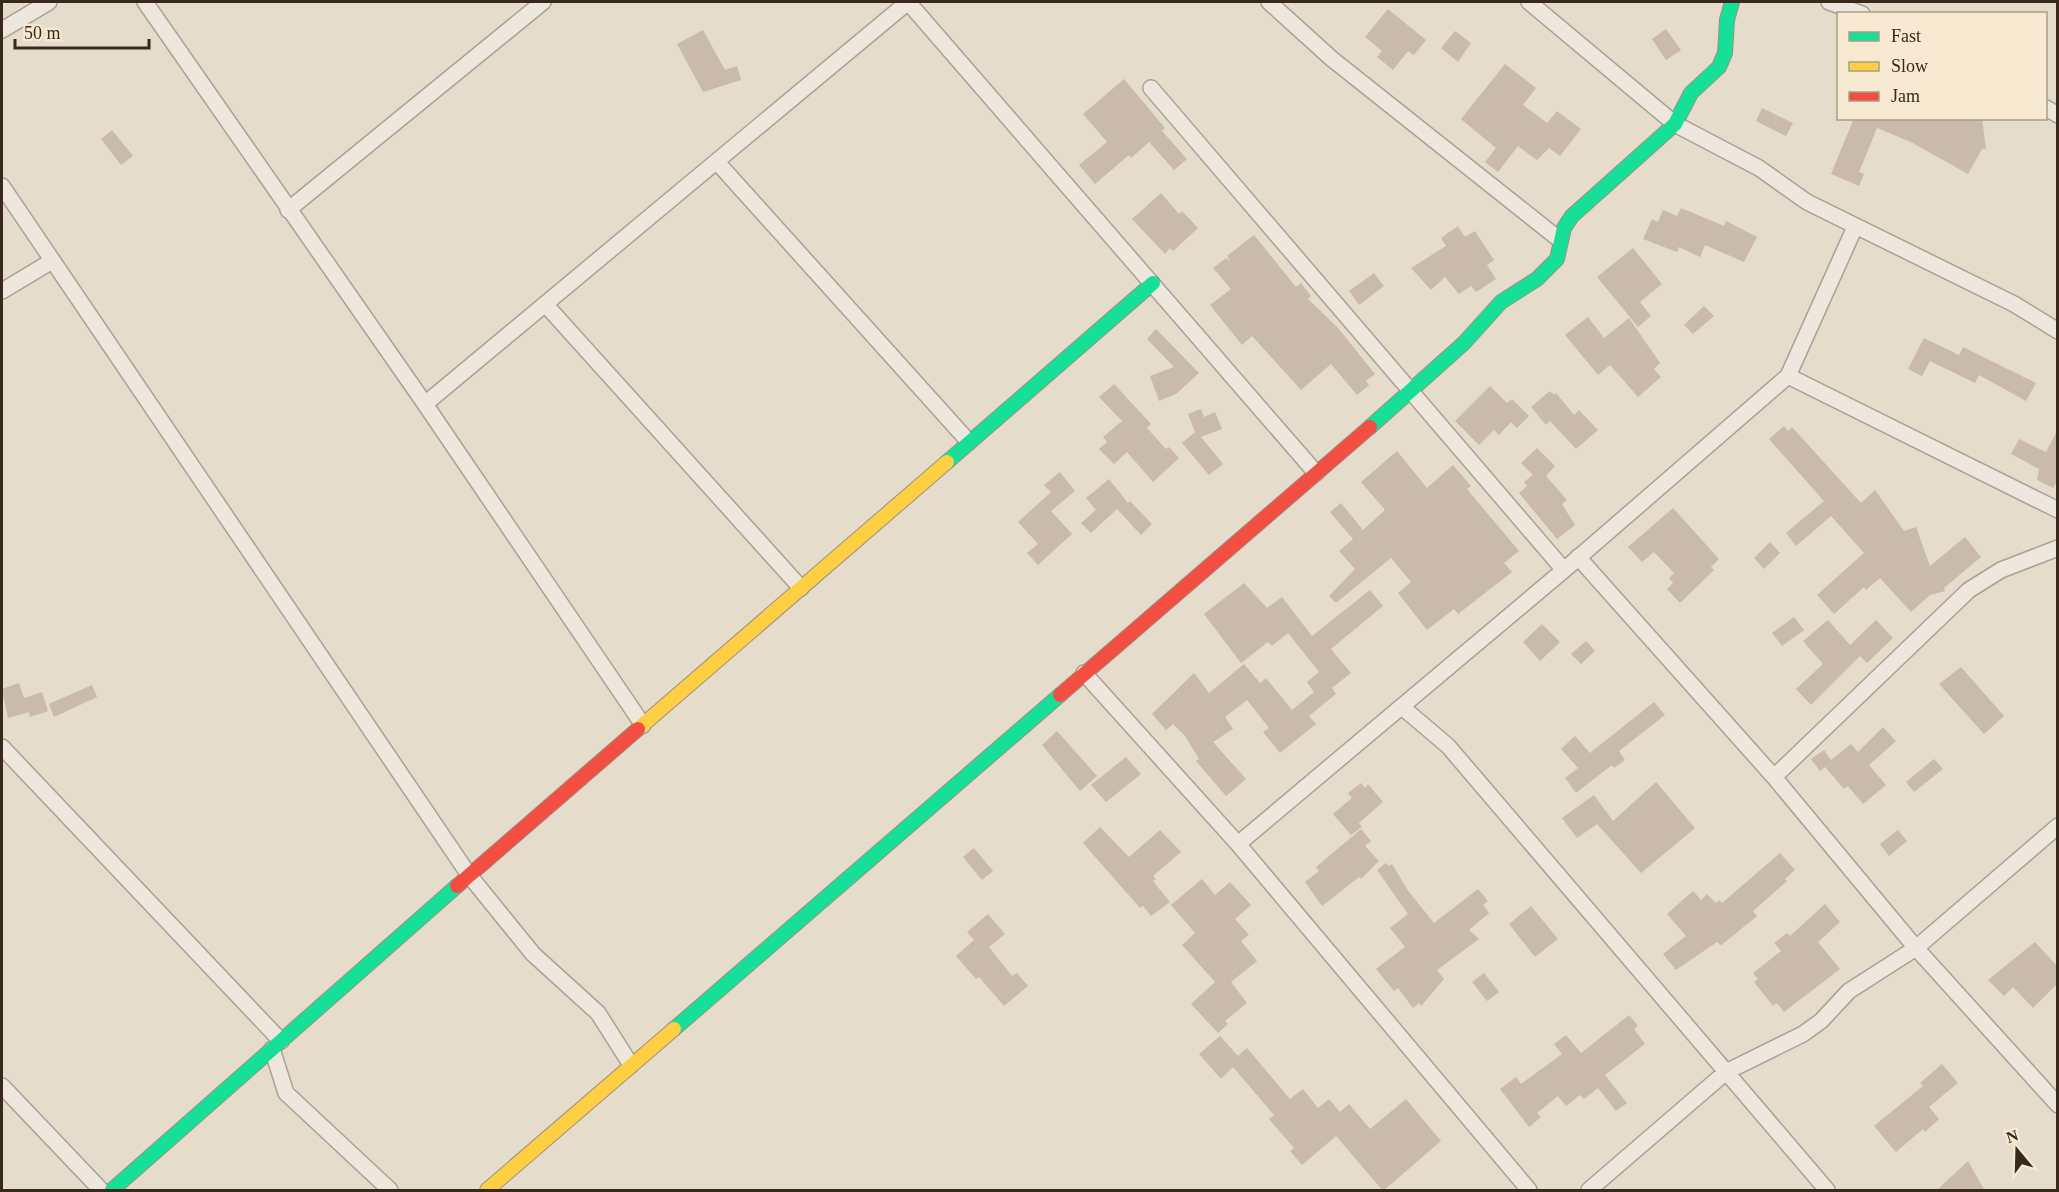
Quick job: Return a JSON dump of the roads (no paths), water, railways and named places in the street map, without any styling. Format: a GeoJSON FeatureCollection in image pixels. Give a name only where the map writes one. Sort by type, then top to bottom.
{"type":"FeatureCollection","features":[{"type":"Feature","properties":{"kind":"street"},"geometry":{"type":"LineString","coordinates":[[2,30],[49,2]]}},
{"type":"Feature","properties":{"kind":"street"},"geometry":{"type":"LineString","coordinates":[[145,2],[425,404],[643,725]]}},
{"type":"Feature","properties":{"kind":"street"},"geometry":{"type":"LineString","coordinates":[[288,210],[543,2]]}},
{"type":"Feature","properties":{"kind":"street"},"geometry":{"type":"LineString","coordinates":[[425,404],[908,2],[1316,473]]}},
{"type":"Feature","properties":{"kind":"street"},"geometry":{"type":"LineString","coordinates":[[1269,2],[1332,59],[1560,240]]}},
{"type":"Feature","properties":{"kind":"street"},"geometry":{"type":"LineString","coordinates":[[1529,2],[1675,124],[1760,168],[1807,202],[2014,304],[2058,330]]}},
{"type":"Feature","properties":{"kind":"street"},"geometry":{"type":"LineString","coordinates":[[487,1191],[1413,390],[1464,343],[1501,302],[1537,279],[1557,259],[1564,228],[1584,203],[1675,124],[1691,93],[1719,67],[1725,53],[1727,20],[1732,2]]}},
{"type":"Feature","properties":{"kind":"street"},"geometry":{"type":"LineString","coordinates":[[1829,2],[1856,12]]}},
{"type":"Feature","properties":{"kind":"street"},"geometry":{"type":"LineString","coordinates":[[1151,88],[1413,390],[1564,570]]}},
{"type":"Feature","properties":{"kind":"street"},"geometry":{"type":"LineString","coordinates":[[717,162],[969,442]]}},
{"type":"Feature","properties":{"kind":"street"},"geometry":{"type":"LineString","coordinates":[[2,186],[469,875],[533,954],[598,1013],[631,1065]]}},
{"type":"Feature","properties":{"kind":"street"},"geometry":{"type":"LineString","coordinates":[[1238,844],[1564,570],[1788,376],[1854,227]]}},
{"type":"Feature","properties":{"kind":"street"},"geometry":{"type":"LineString","coordinates":[[2,291],[52,261]]}},
{"type":"Feature","properties":{"kind":"street"},"geometry":{"type":"LineString","coordinates":[[111,1191],[469,875],[1153,283]]}},
{"type":"Feature","properties":{"kind":"street"},"geometry":{"type":"LineString","coordinates":[[544,304],[801,588]]}},
{"type":"Feature","properties":{"kind":"street"},"geometry":{"type":"LineString","coordinates":[[1788,376],[2058,510]]}},
{"type":"Feature","properties":{"kind":"street"},"geometry":{"type":"LineString","coordinates":[[1774,777],[1969,590],[2001,570],[2058,548]]}},
{"type":"Feature","properties":{"kind":"street"},"geometry":{"type":"LineString","coordinates":[[1578,557],[1774,777],[1916,948],[2058,1105]]}},
{"type":"Feature","properties":{"kind":"street"},"geometry":{"type":"LineString","coordinates":[[1084,673],[1238,844],[1530,1191]]}},
{"type":"Feature","properties":{"kind":"street"},"geometry":{"type":"LineString","coordinates":[[1402,707],[1448,746],[1827,1191]]}},
{"type":"Feature","properties":{"kind":"street"},"geometry":{"type":"LineString","coordinates":[[2,747],[277,1045],[286,1093],[390,1191]]}},
{"type":"Feature","properties":{"kind":"street"},"geometry":{"type":"LineString","coordinates":[[1589,1191],[1726,1072],[1803,1034],[1821,1021],[1849,991],[1916,948],[2058,826]]}},
{"type":"Feature","properties":{"kind":"street"},"geometry":{"type":"LineString","coordinates":[[2,1086],[101,1191]]}}]}
